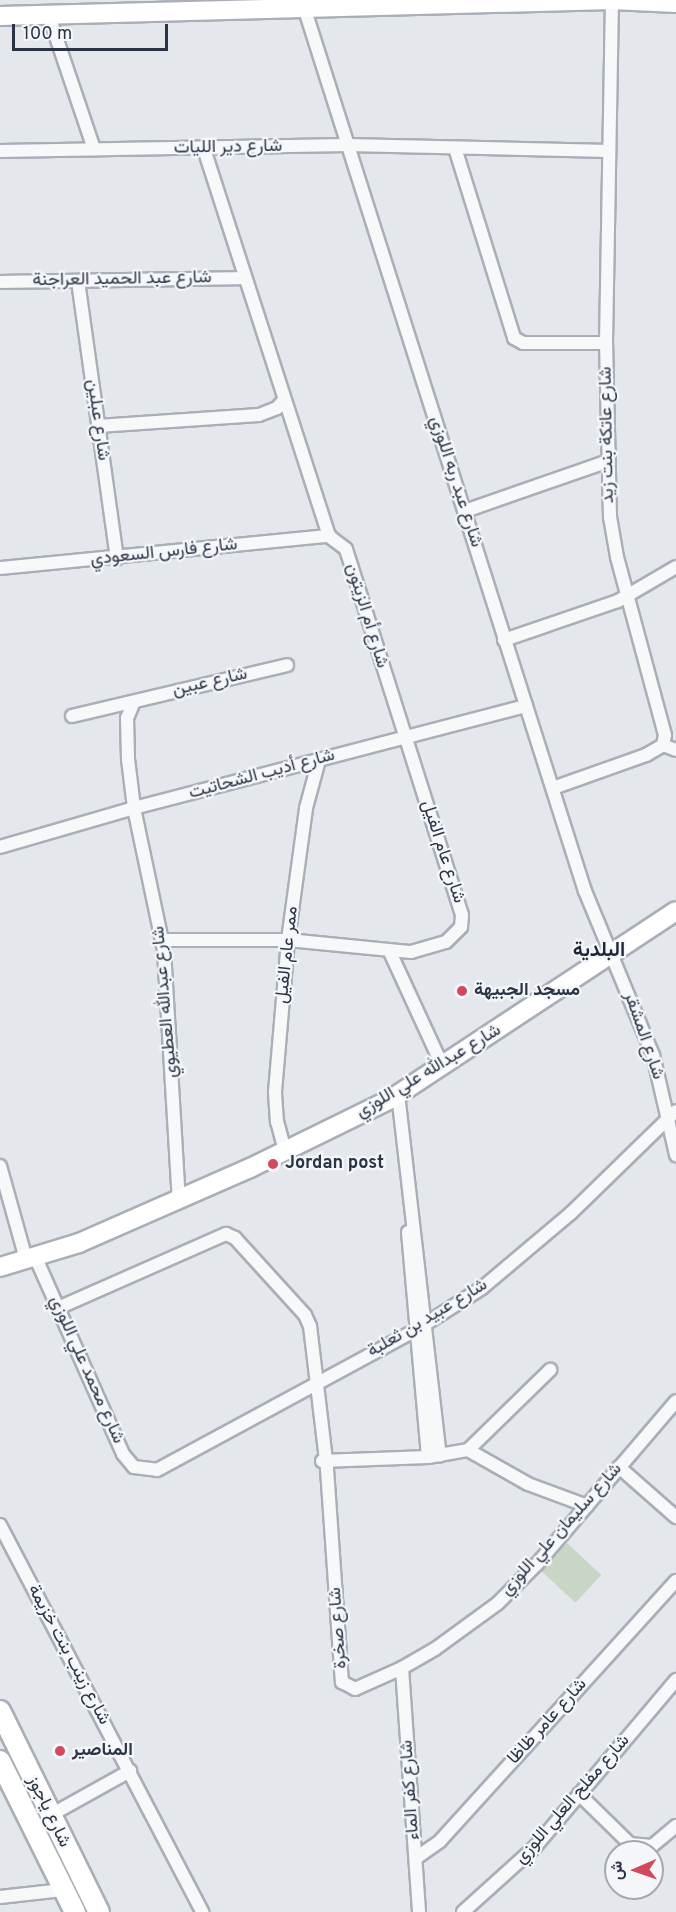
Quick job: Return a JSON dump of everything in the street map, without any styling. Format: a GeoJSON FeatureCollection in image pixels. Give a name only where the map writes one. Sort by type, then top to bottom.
{"type":"FeatureCollection","features":[{"type":"Feature","properties":{"kind":"main road","name":"شارع ياجوز"},"geometry":{"type":"LineString","coordinates":[[0,1711],[49,1816],[99,1912]]}},
{"type":"Feature","properties":{"kind":"main road","name":"شارع ياجوز"},"geometry":{"type":"LineString","coordinates":[[0,1761],[75,1912]]}},
{"type":"Feature","properties":{"kind":"street"},"geometry":{"type":"LineString","coordinates":[[0,3],[54,6],[304,7],[612,0],[676,3]]}},
{"type":"Feature","properties":{"kind":"street","name":"شارع عاتكة بنت زيد"},"geometry":{"type":"LineString","coordinates":[[612,0],[606,462],[610,517],[626,596],[662,720],[663,745]]}},
{"type":"Feature","properties":{"kind":"street"},"geometry":{"type":"LineString","coordinates":[[0,16],[54,6]]}},
{"type":"Feature","properties":{"kind":"street"},"geometry":{"type":"LineString","coordinates":[[54,6],[94,149]]}},
{"type":"Feature","properties":{"kind":"street","name":"شارع عبد ربه اللوزي"},"geometry":{"type":"LineString","coordinates":[[304,7],[585,891],[612,954]]}},
{"type":"Feature","properties":{"kind":"street","name":"شارع دير الليات"},"geometry":{"type":"LineString","coordinates":[[0,151],[204,150],[347,145],[609,151]]}},
{"type":"Feature","properties":{"kind":"street"},"geometry":{"type":"LineString","coordinates":[[455,148],[514,338],[523,343],[606,343]]}},
{"type":"Feature","properties":{"kind":"street","name":"شارع أم الزيتون"},"geometry":{"type":"LineString","coordinates":[[204,150],[329,536],[345,549],[403,737]]}},
{"type":"Feature","properties":{"kind":"street","name":"شارع عبد الحميد العراجنة"},"geometry":{"type":"LineString","coordinates":[[0,282],[244,278]]}},
{"type":"Feature","properties":{"kind":"street","name":"شارع عبلين"},"geometry":{"type":"LineString","coordinates":[[78,281],[117,558]]}},
{"type":"Feature","properties":{"kind":"street"},"geometry":{"type":"LineString","coordinates":[[98,426],[259,415],[276,408],[284,400]]}},
{"type":"Feature","properties":{"kind":"street"},"geometry":{"type":"LineString","coordinates":[[465,512],[606,462]]}},
{"type":"Feature","properties":{"kind":"street","name":"شارع فارس السعودي"},"geometry":{"type":"LineString","coordinates":[[0,568],[329,536]]}},
{"type":"Feature","properties":{"kind":"street"},"geometry":{"type":"LineString","coordinates":[[504,640],[626,596],[676,567]]}},
{"type":"Feature","properties":{"kind":"street","name":"شارع عبين"},"geometry":{"type":"LineString","coordinates":[[72,716],[133,704],[287,665]]}},
{"type":"Feature","properties":{"kind":"street"},"geometry":{"type":"LineString","coordinates":[[133,704],[127,718],[134,808]]}},
{"type":"Feature","properties":{"kind":"street","name":"شارع أديب الشحاتيت"},"geometry":{"type":"LineString","coordinates":[[0,848],[134,808],[526,706]]}},
{"type":"Feature","properties":{"kind":"street","name":"شارع عام الفيل"},"geometry":{"type":"LineString","coordinates":[[163,940],[288,940],[390,952],[427,950],[446,942],[460,927],[462,915],[456,887],[403,737]]}},
{"type":"Feature","properties":{"kind":"street"},"geometry":{"type":"LineString","coordinates":[[553,788],[646,755],[663,745],[676,750]]}},
{"type":"Feature","properties":{"kind":"street","name":"ممر عام الفيل"},"geometry":{"type":"LineString","coordinates":[[285,1151],[277,1122],[275,1092],[288,940],[305,817],[319,760]]}},
{"type":"Feature","properties":{"kind":"street","name":"شارع عبدالله العطيوي"},"geometry":{"type":"LineString","coordinates":[[134,808],[163,940],[179,1200]]}},
{"type":"Feature","properties":{"kind":"street","name":"شارع عبدالله علي اللوزي"},"geometry":{"type":"LineString","coordinates":[[0,1267],[32,1261],[68,1248],[179,1200],[285,1151],[398,1094],[444,1067],[676,911]]}},
{"type":"Feature","properties":{"kind":"street"},"geometry":{"type":"LineString","coordinates":[[390,952],[444,1067]]}},
{"type":"Feature","properties":{"kind":"street","name":"شارع المشقر"},"geometry":{"type":"LineString","coordinates":[[612,954],[672,1113],[676,1155]]}},
{"type":"Feature","properties":{"kind":"street"},"geometry":{"type":"LineString","coordinates":[[398,1094],[410,1216],[408,1233],[421,1327],[434,1456]]}},
{"type":"Feature","properties":{"kind":"street","name":"شارع عبيد بن ثعلبة"},"geometry":{"type":"LineString","coordinates":[[142,1470],[164,1467],[316,1382],[421,1327],[528,1252],[672,1113]]}},
{"type":"Feature","properties":{"kind":"street","name":"شارع محمد علي اللوزي"},"geometry":{"type":"LineString","coordinates":[[0,1166],[32,1261],[58,1308],[123,1454],[142,1470]]}},
{"type":"Feature","properties":{"kind":"street","name":"شارع صخرة"},"geometry":{"type":"LineString","coordinates":[[58,1308],[216,1236],[231,1235],[305,1315],[316,1382],[324,1458],[342,1682]]}},
{"type":"Feature","properties":{"kind":"street","name":"شارع عبدالله علي اللوزي"},"geometry":{"type":"LineString","coordinates":[[0,1280],[32,1261]]}},
{"type":"Feature","properties":{"kind":"street"},"geometry":{"type":"LineString","coordinates":[[324,1458],[434,1456],[468,1450],[550,1370]]}},
{"type":"Feature","properties":{"kind":"street","name":"شارع سليمان علي اللوزي"},"geometry":{"type":"LineString","coordinates":[[342,1682],[355,1689],[402,1668],[435,1649],[498,1603],[587,1506],[676,1401]]}},
{"type":"Feature","properties":{"kind":"street"},"geometry":{"type":"LineString","coordinates":[[468,1450],[528,1484],[587,1506]]}},
{"type":"Feature","properties":{"kind":"street"},"geometry":{"type":"LineString","coordinates":[[619,1467],[676,1517]]}},
{"type":"Feature","properties":{"kind":"street","name":"شارع زينب بنت خزيمة"},"geometry":{"type":"LineString","coordinates":[[0,1526],[202,1912]]}},
{"type":"Feature","properties":{"kind":"street","name":"شارع عامر ظاظا"},"geometry":{"type":"LineString","coordinates":[[416,1858],[461,1819],[676,1581]]}},
{"type":"Feature","properties":{"kind":"street","name":"شارع كفر الماء"},"geometry":{"type":"LineString","coordinates":[[402,1668],[419,1912]]}},
{"type":"Feature","properties":{"kind":"street","name":"شارع مفلح العلي اللوزي"},"geometry":{"type":"LineString","coordinates":[[463,1912],[535,1847],[676,1680]]}},
{"type":"Feature","properties":{"kind":"street"},"geometry":{"type":"LineString","coordinates":[[49,1816],[130,1772]]}},
{"type":"Feature","properties":{"kind":"street"},"geometry":{"type":"LineString","coordinates":[[579,1794],[630,1844],[651,1846],[676,1826]]}},
{"type":"Feature","properties":{"kind":"street"},"geometry":{"type":"LineString","coordinates":[[0,1897],[63,1890]]}},
{"type":"Feature","properties":{"kind":"green space"},"geometry":{"type":"Polygon","coordinates":[[[567,1543],[601,1575],[575,1603],[541,1571],[567,1543]]]}},
{"type":"Feature","properties":{"kind":"place","name":"مسجد الجبيهة"},"geometry":{"type":"Point","coordinates":[462,991]}},
{"type":"Feature","properties":{"kind":"place","name":"Jordan post"},"geometry":{"type":"Point","coordinates":[273,1164]}},
{"type":"Feature","properties":{"kind":"place","name":"المناصير"},"geometry":{"type":"Point","coordinates":[60,1751]}},
{"type":"Feature","properties":{"kind":"district","name":"البلدية"},"geometry":{"type":"Point","coordinates":[599,951]}}]}
